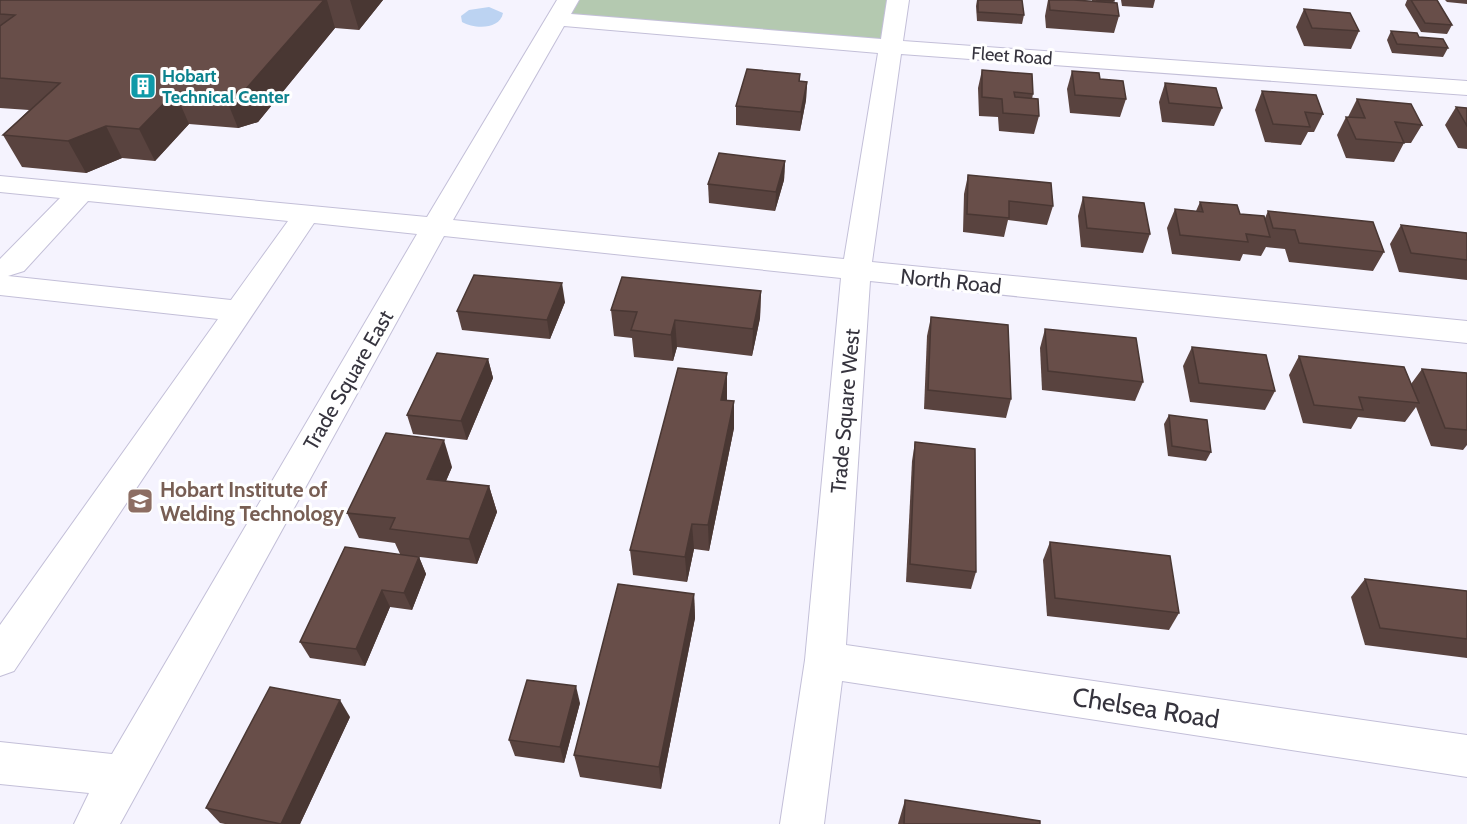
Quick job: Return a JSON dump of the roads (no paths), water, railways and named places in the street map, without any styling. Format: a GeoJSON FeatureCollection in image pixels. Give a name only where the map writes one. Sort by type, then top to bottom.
{"type":"FeatureCollection","features":[{"type":"Feature","properties":{"kind":"street","name":"Trade Square West"},"geometry":{"type":"LineString","coordinates":[[802,824],[825,660],[856,271],[898,0]]}},
{"type":"Feature","properties":{"kind":"street","name":"Fleet Road"},"geometry":{"type":"LineString","coordinates":[[562,9],[892,48],[1467,88]]}},
{"type":"Feature","properties":{"kind":"street","name":"Trade Square East"},"geometry":{"type":"LineString","coordinates":[[96,824],[436,225],[562,9]]}},
{"type":"Feature","properties":{"kind":"street","name":"North Road"},"geometry":{"type":"LineString","coordinates":[[0,184],[436,225],[856,271],[1467,332]]}},
{"type":"Feature","properties":{"kind":"street"},"geometry":{"type":"LineString","coordinates":[[0,269],[15,264],[81,192]]}},
{"type":"Feature","properties":{"kind":"street"},"geometry":{"type":"LineString","coordinates":[[0,658],[307,213]]}},
{"type":"Feature","properties":{"kind":"street"},"geometry":{"type":"LineString","coordinates":[[0,285],[239,311]]}},
{"type":"Feature","properties":{"kind":"street","name":"Chelsea Road"},"geometry":{"type":"LineString","coordinates":[[825,660],[1467,756]]}},
{"type":"Feature","properties":{"kind":"street"},"geometry":{"type":"LineString","coordinates":[[0,763],[123,776]]}},
{"type":"Feature","properties":{"kind":"water"},"geometry":{"type":"Polygon","coordinates":[[[489,7],[503,13],[497,23],[479,27],[462,22],[461,16],[469,10],[489,7]]]}},
{"type":"Feature","properties":{"kind":"place","name":"Hobart Technical Center"},"geometry":{"type":"Point","coordinates":[143,86]}},
{"type":"Feature","properties":{"kind":"place","name":"Hobart Institute of Welding Technology"},"geometry":{"type":"Point","coordinates":[140,501]}}]}
